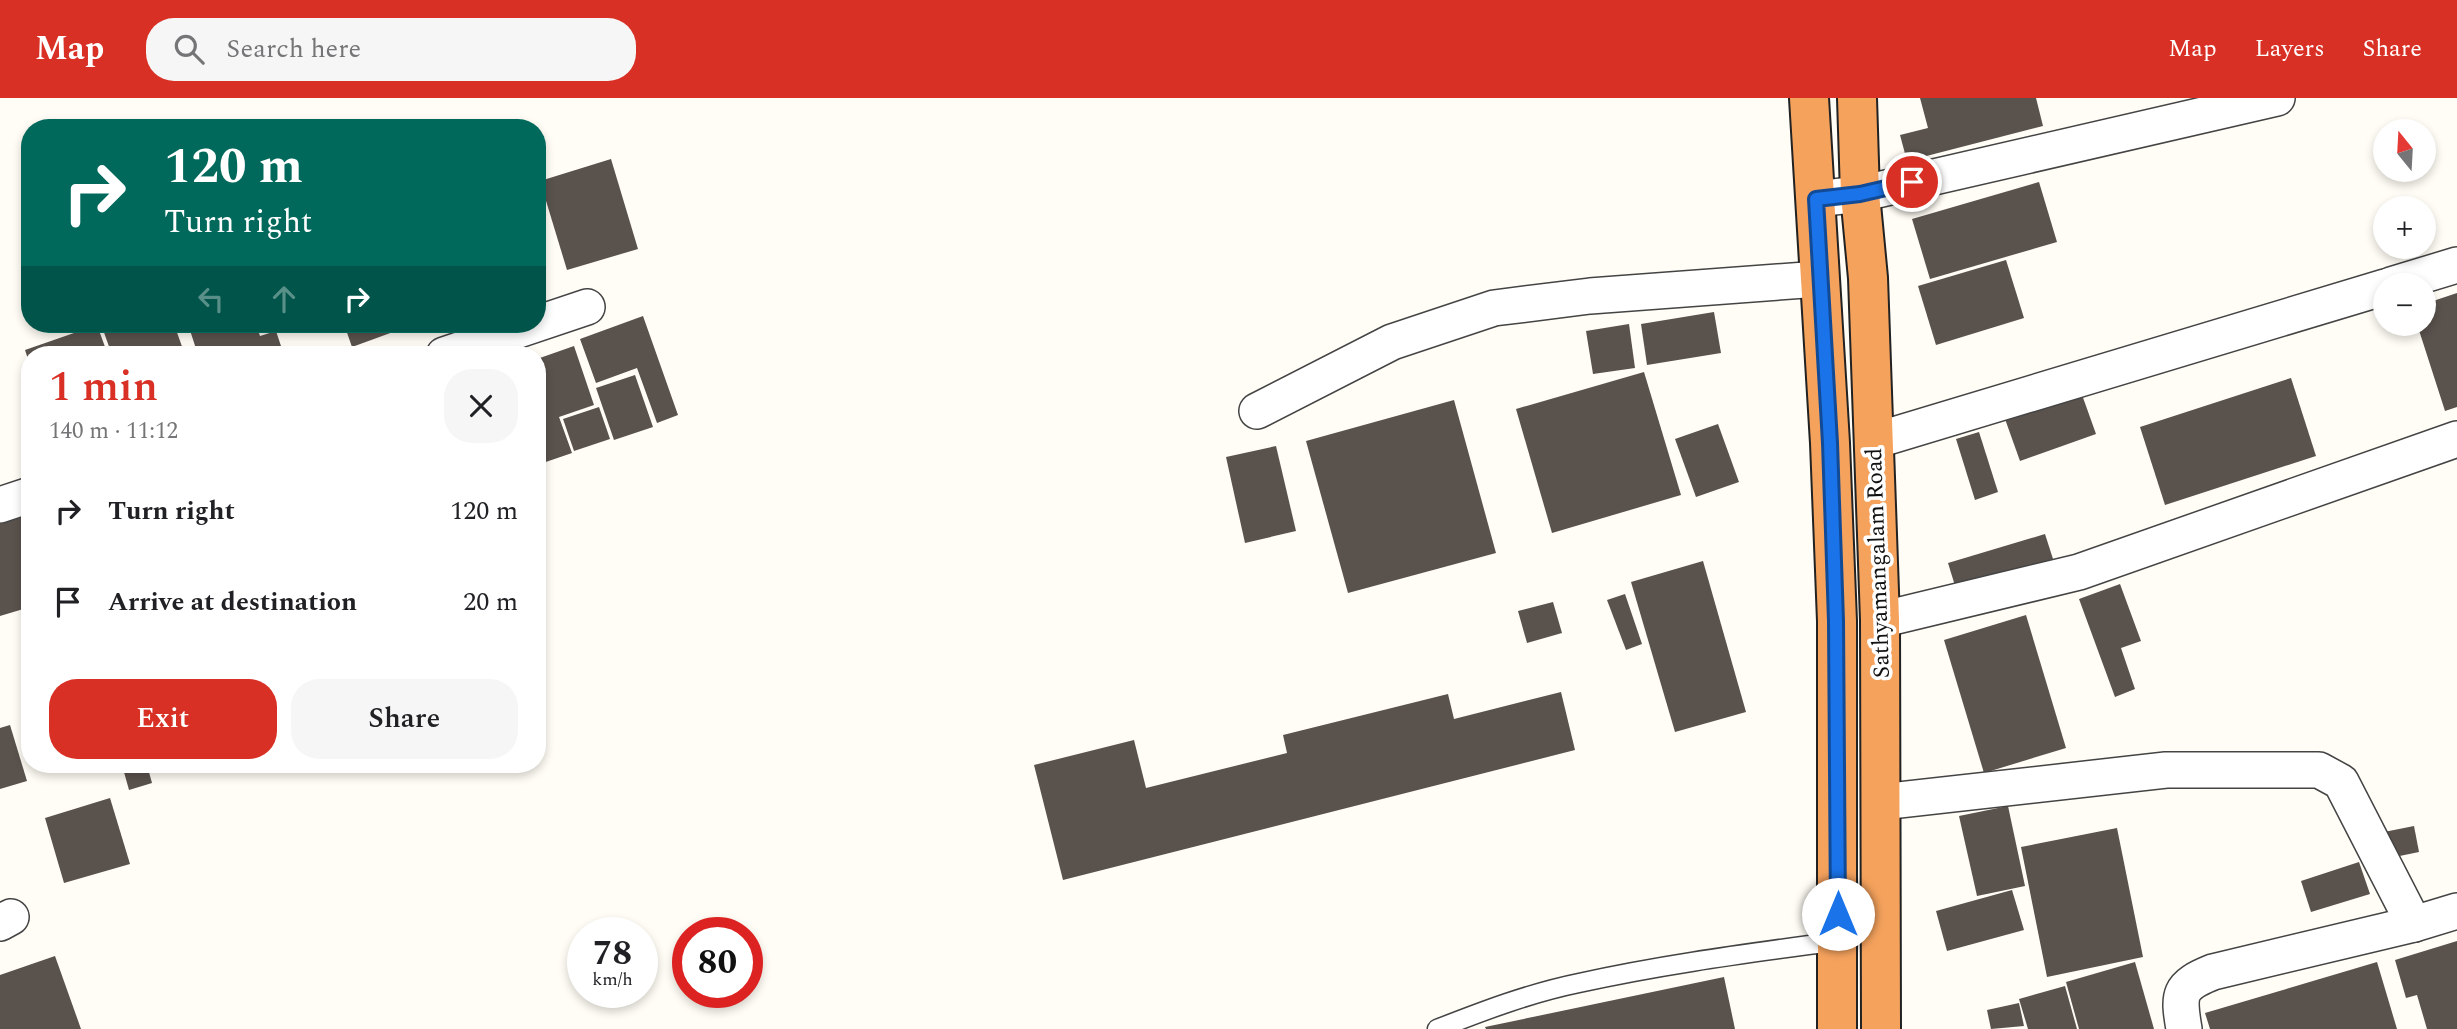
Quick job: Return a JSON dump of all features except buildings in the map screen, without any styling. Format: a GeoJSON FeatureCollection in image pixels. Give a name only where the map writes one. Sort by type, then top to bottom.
{"type":"FeatureCollection","features":[{"type":"Feature","properties":{"kind":"highway","name":"Sathyamangalam Road"},"geometry":{"type":"LineString","coordinates":[[1809,98],[1830,443],[1836,608],[1838,1029]]}},
{"type":"Feature","properties":{"kind":"highway","name":"Sathyamangalam Road"},"geometry":{"type":"LineString","coordinates":[[1857,98],[1860,194],[1868,278],[1880,620],[1881,1029]]}},
{"type":"Feature","properties":{"kind":"street"},"geometry":{"type":"LineString","coordinates":[[1816,199],[1860,194],[2277,98]]}},
{"type":"Feature","properties":{"kind":"street"},"geometry":{"type":"LineString","coordinates":[[2431,273],[2457,265]]}},
{"type":"Feature","properties":{"kind":"street"},"geometry":{"type":"LineString","coordinates":[[1257,411],[1392,342],[1494,308],[1590,296],[1819,279]]}},
{"type":"Feature","properties":{"kind":"street"},"geometry":{"type":"LineString","coordinates":[[1874,441],[2373,291]]}},
{"type":"Feature","properties":{"kind":"street"},"geometry":{"type":"LineString","coordinates":[[546,321],[587,307]]}},
{"type":"Feature","properties":{"kind":"street"},"geometry":{"type":"LineString","coordinates":[[471,346],[510,333]]}},
{"type":"Feature","properties":{"kind":"street"},"geometry":{"type":"LineString","coordinates":[[1880,620],[2078,572],[2457,439]]}},
{"type":"Feature","properties":{"kind":"street"},"geometry":{"type":"LineString","coordinates":[[0,505],[21,498]]}},
{"type":"Feature","properties":{"kind":"street"},"geometry":{"type":"LineString","coordinates":[[1881,802],[2166,769],[2319,770],[2341,782],[2414,924]]}},
{"type":"Feature","properties":{"kind":"street"},"geometry":{"type":"LineString","coordinates":[[2183,1029],[2180,1003],[2183,989],[2194,979],[2457,911]]}},
{"type":"Feature","properties":{"kind":"lane"},"geometry":{"type":"LineString","coordinates":[[1437,1029],[1497,1005],[1578,983],[1748,953],[1838,942]]}},
{"type":"Feature","properties":{"kind":"route"},"geometry":{"type":"LineString","coordinates":[[1838,914],[1836,621],[1830,443],[1816,199],[1860,194],[1912,182]]}}]}
